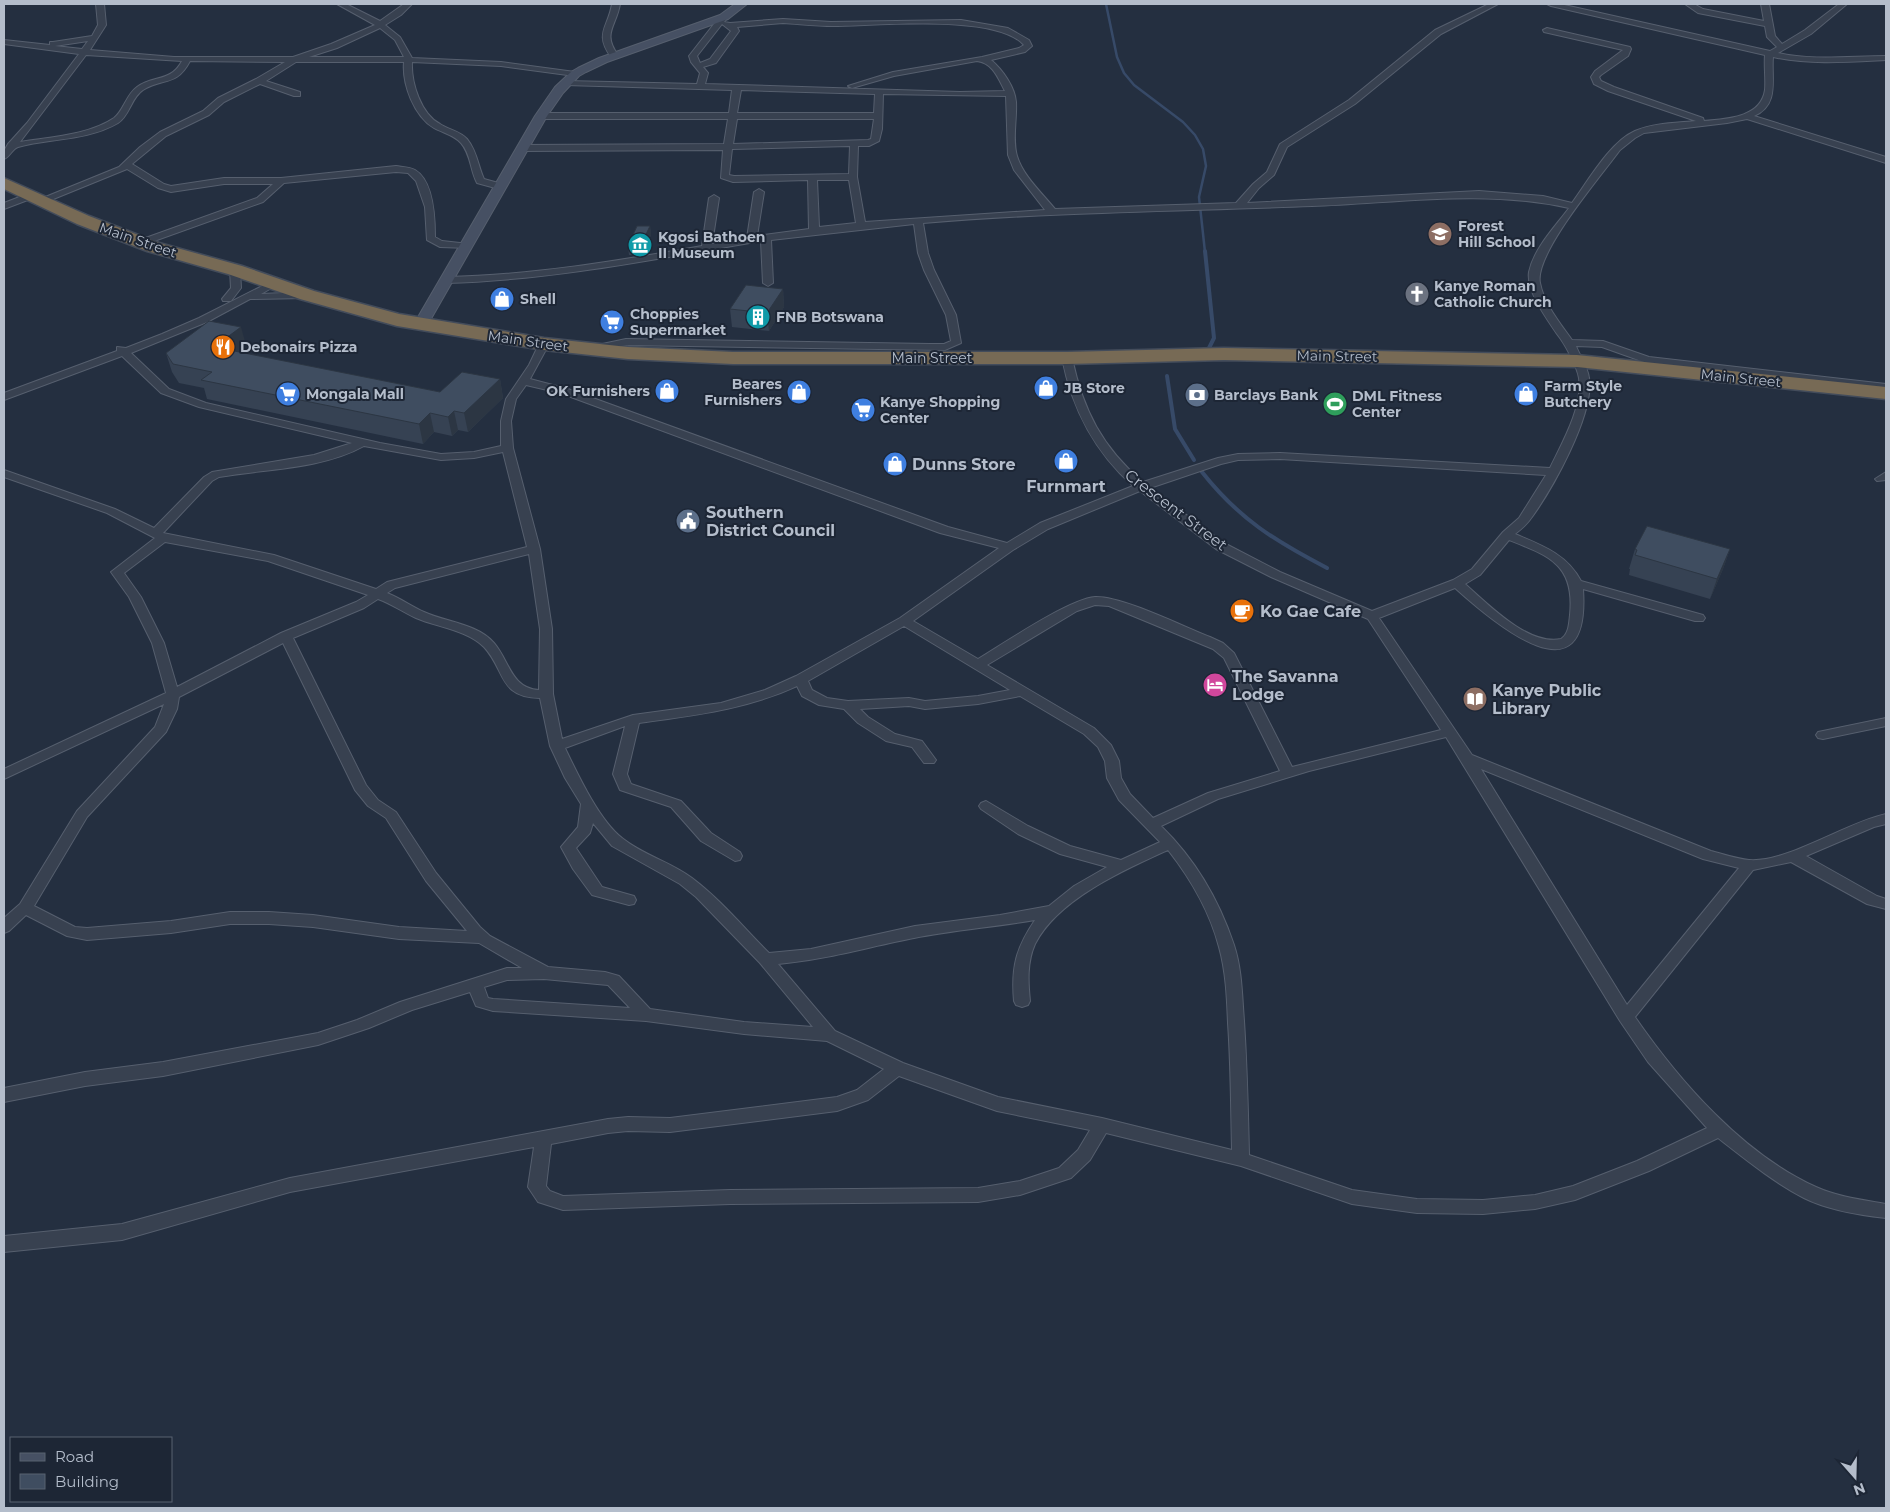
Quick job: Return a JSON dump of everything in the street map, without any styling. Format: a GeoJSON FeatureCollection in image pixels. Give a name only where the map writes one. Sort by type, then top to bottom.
{"type":"FeatureCollection","features":[{"type":"Feature","properties":{"kind":"highway","name":"Main Street"},"geometry":{"type":"LineString","coordinates":[[4,183],[78,219],[307,295],[362,311],[421,324],[514,340],[541,355],[597,350],[656,348],[733,358],[1067,358],[1224,354],[1577,361],[1886,393]]}},
{"type":"Feature","properties":{"kind":"street"},"geometry":{"type":"LineString","coordinates":[[4,156],[30,125],[99,32],[102,25],[100,4]]}},
{"type":"Feature","properties":{"kind":"street"},"geometry":{"type":"LineString","coordinates":[[341,4],[380,24],[396,38],[408,59],[408,73],[414,98],[428,121],[460,137],[473,155],[482,184],[499,186]]}},
{"type":"Feature","properties":{"kind":"street"},"geometry":{"type":"LineString","coordinates":[[4,206],[37,198],[116,172],[164,134],[196,119],[221,100],[295,58],[355,38],[398,13],[408,4]]}},
{"type":"Feature","properties":{"kind":"street"},"geometry":{"type":"LineString","coordinates":[[614,55],[606,47],[604,38],[616,11],[616,4]]}},
{"type":"Feature","properties":{"kind":"street"},"geometry":{"type":"LineString","coordinates":[[701,86],[704,74],[693,56],[742,4]]}},
{"type":"Feature","properties":{"kind":"street"},"geometry":{"type":"LineString","coordinates":[[1239,206],[1256,186],[1271,173],[1280,149],[1283,146],[1352,102],[1438,32],[1494,4]]}},
{"type":"Feature","properties":{"kind":"street"},"geometry":{"type":"LineString","coordinates":[[1551,4],[1769,55],[1811,60],[1886,58]]}},
{"type":"Feature","properties":{"kind":"street"},"geometry":{"type":"LineString","coordinates":[[1564,7],[1574,4]]}},
{"type":"Feature","properties":{"kind":"street"},"geometry":{"type":"LineString","coordinates":[[1689,4],[1701,11],[1769,24]]}},
{"type":"Feature","properties":{"kind":"street"},"geometry":{"type":"LineString","coordinates":[[1765,4],[1771,37],[1780,47]]}},
{"type":"Feature","properties":{"kind":"street"},"geometry":{"type":"LineString","coordinates":[[1769,55],[1808,32],[1843,4]]}},
{"type":"Feature","properties":{"kind":"street"},"geometry":{"type":"LineString","coordinates":[[698,66],[713,62],[734,31],[734,28],[725,21]]}},
{"type":"Feature","properties":{"kind":"street"},"geometry":{"type":"LineString","coordinates":[[421,324],[499,186],[551,99],[571,79],[614,55],[725,21],[831,24],[961,22],[1005,30],[1026,42],[1028,46],[1022,50],[984,59],[893,74],[840,90]]}},
{"type":"Feature","properties":{"kind":"street"},"geometry":{"type":"LineString","coordinates":[[1546,30],[1627,49],[1625,54],[1598,73],[1595,77],[1597,82],[1611,89],[1708,123]]}},
{"type":"Feature","properties":{"kind":"street"},"geometry":{"type":"LineString","coordinates":[[38,46],[94,38]]}},
{"type":"Feature","properties":{"kind":"street"},"geometry":{"type":"LineString","coordinates":[[4,42],[83,52],[187,59],[408,59],[501,64],[571,79],[701,86],[1010,93]]}},
{"type":"Feature","properties":{"kind":"street"},"geometry":{"type":"LineString","coordinates":[[1769,55],[1770,90],[1760,110],[1747,116],[1708,123],[1660,127],[1642,131],[1631,136],[1617,148],[1544,248],[1534,273],[1535,284],[1547,312],[1569,342],[1584,378],[1582,405],[1572,434],[1554,472],[1524,520],[1506,535],[1476,572],[1457,584],[1372,616],[1467,758],[1626,1017],[1654,1057],[1718,1130],[1771,1169],[1810,1193],[1852,1206],[1886,1210]]}},
{"type":"Feature","properties":{"kind":"street"},"geometry":{"type":"LineString","coordinates":[[11,146],[93,129],[112,122],[125,111],[138,90],[175,76],[180,72],[187,59]]}},
{"type":"Feature","properties":{"kind":"street"},"geometry":{"type":"LineString","coordinates":[[984,59],[998,69],[1010,93],[1012,101],[1010,133],[1012,155],[1018,170],[1052,212]]}},
{"type":"Feature","properties":{"kind":"street"},"geometry":{"type":"LineString","coordinates":[[259,80],[297,94]]}},
{"type":"Feature","properties":{"kind":"street"},"geometry":{"type":"LineString","coordinates":[[737,87],[723,174],[730,179],[852,177]]}},
{"type":"Feature","properties":{"kind":"street"},"geometry":{"type":"LineString","coordinates":[[522,148],[727,147],[869,143],[875,141],[879,116],[879,91]]}},
{"type":"Feature","properties":{"kind":"street"},"geometry":{"type":"LineString","coordinates":[[541,116],[879,116]]}},
{"type":"Feature","properties":{"kind":"street"},"geometry":{"type":"LineString","coordinates":[[1747,116],[1886,160]]}},
{"type":"Feature","properties":{"kind":"street"},"geometry":{"type":"LineString","coordinates":[[854,144],[852,177],[860,226]]}},
{"type":"Feature","properties":{"kind":"street"},"geometry":{"type":"LineString","coordinates":[[127,165],[165,188],[224,181],[281,181],[396,169],[410,171],[420,180],[430,208],[430,238],[440,244],[466,246]]}},
{"type":"Feature","properties":{"kind":"street"},"geometry":{"type":"LineString","coordinates":[[812,178],[814,230]]}},
{"type":"Feature","properties":{"kind":"street"},"geometry":{"type":"LineString","coordinates":[[143,242],[252,203],[265,197],[281,181]]}},
{"type":"Feature","properties":{"kind":"street"},"geometry":{"type":"LineString","coordinates":[[752,239],[760,192]]}},
{"type":"Feature","properties":{"kind":"street"},"geometry":{"type":"LineString","coordinates":[[446,280],[537,275],[814,230],[1052,212],[1211,208],[1481,194],[1549,199],[1574,206]]}},
{"type":"Feature","properties":{"kind":"street"},"geometry":{"type":"LineString","coordinates":[[707,247],[714,198]]}},
{"type":"Feature","properties":{"kind":"street"},"geometry":{"type":"LineString","coordinates":[[656,348],[952,346],[956,343],[951,315],[929,270],[923,253],[918,221]]}},
{"type":"Feature","properties":{"kind":"street"},"geometry":{"type":"LineString","coordinates":[[766,237],[768,283]]}},
{"type":"Feature","properties":{"kind":"street"},"geometry":{"type":"LineString","coordinates":[[227,299],[236,288],[235,270]]}},
{"type":"Feature","properties":{"kind":"street"},"geometry":{"type":"LineString","coordinates":[[4,396],[158,339],[202,320],[242,299],[269,281]]}},
{"type":"Feature","properties":{"kind":"street"},"geometry":{"type":"LineString","coordinates":[[4,396],[77,370],[117,353],[227,299],[269,281]]}},
{"type":"Feature","properties":{"kind":"street"},"geometry":{"type":"LineString","coordinates":[[242,299],[267,295],[307,295]]}},
{"type":"Feature","properties":{"kind":"street"},"geometry":{"type":"LineString","coordinates":[[132,364],[142,352],[158,339]]}},
{"type":"Feature","properties":{"kind":"street"},"geometry":{"type":"LineString","coordinates":[[1569,342],[1603,344],[1648,360],[1886,387]]}},
{"type":"Feature","properties":{"kind":"street"},"geometry":{"type":"LineString","coordinates":[[117,353],[148,375],[165,390],[188,401],[411,452],[452,458],[506,448]]}},
{"type":"Feature","properties":{"kind":"street"},"geometry":{"type":"LineString","coordinates":[[541,355],[511,399],[505,430],[506,448],[534,549],[546,629],[546,694],[557,746],[572,778],[588,805],[602,826],[617,842],[691,884],[701,893],[765,959],[829,1035]]}},
{"type":"Feature","properties":{"kind":"street","name":"Crescent Street"},"geometry":{"type":"LineString","coordinates":[[1067,358],[1070,377],[1093,433],[1103,449],[1140,487],[1219,545],[1268,571],[1372,616]]}},
{"type":"Feature","properties":{"kind":"street"},"geometry":{"type":"LineString","coordinates":[[77,370],[103,364],[132,364]]}},
{"type":"Feature","properties":{"kind":"street"},"geometry":{"type":"LineString","coordinates":[[523,381],[564,391],[944,530],[1009,547]]}},
{"type":"Feature","properties":{"kind":"street"},"geometry":{"type":"LineString","coordinates":[[4,927],[25,908],[82,814],[161,729],[170,709],[173,694],[158,643],[135,598],[117,571],[159,536],[208,479],[216,474],[331,454],[354,448],[362,442]]}},
{"type":"Feature","properties":{"kind":"street"},"geometry":{"type":"LineString","coordinates":[[557,746],[633,719],[722,707],[770,693],[801,679],[904,621],[1009,547],[1044,526],[1140,487],[1218,461],[1238,457],[1280,456],[1554,472]]}},
{"type":"Feature","properties":{"kind":"street"},"geometry":{"type":"LineString","coordinates":[[4,473],[111,511],[159,536],[270,558],[394,600],[420,614],[480,638],[489,645],[519,691],[531,694],[546,694]]}},
{"type":"Feature","properties":{"kind":"street"},"geometry":{"type":"LineString","coordinates":[[1457,584],[1502,623],[1534,639],[1550,644],[1563,643],[1571,638],[1576,619],[1576,583],[1562,564],[1546,552],[1506,535]]}},
{"type":"Feature","properties":{"kind":"street"},"geometry":{"type":"LineString","coordinates":[[4,774],[173,694],[286,636],[342,614],[396,583],[534,549]]}},
{"type":"Feature","properties":{"kind":"street"},"geometry":{"type":"LineString","coordinates":[[1576,583],[1699,618]]}},
{"type":"Feature","properties":{"kind":"street"},"geometry":{"type":"LineString","coordinates":[[979,664],[1073,608],[1094,601],[1111,602],[1218,646],[1229,656],[1288,773]]}},
{"type":"Feature","properties":{"kind":"street"},"geometry":{"type":"LineString","coordinates":[[904,621],[1089,731],[1104,745],[1112,761],[1114,778],[1124,797],[1170,843],[1191,869],[1214,912],[1227,947],[1234,990],[1239,1071],[1241,1159]]}},
{"type":"Feature","properties":{"kind":"street"},"geometry":{"type":"LineString","coordinates":[[286,636],[360,787],[372,803],[391,815],[431,877],[482,938],[544,973]]}},
{"type":"Feature","properties":{"kind":"street"},"geometry":{"type":"LineString","coordinates":[[801,679],[807,693],[824,702],[848,705],[909,702],[926,705],[978,700],[1024,691]]}},
{"type":"Feature","properties":{"kind":"street"},"geometry":{"type":"LineString","coordinates":[[848,705],[863,720],[891,738],[917,744],[929,760]]}},
{"type":"Feature","properties":{"kind":"street"},"geometry":{"type":"LineString","coordinates":[[633,719],[620,774],[625,787],[676,804],[706,837],[735,856]]}},
{"type":"Feature","properties":{"kind":"street"},"geometry":{"type":"LineString","coordinates":[[1822,735],[1886,722]]}},
{"type":"Feature","properties":{"kind":"street"},"geometry":{"type":"LineString","coordinates":[[1150,825],[1213,796],[1288,773],[1450,732]]}},
{"type":"Feature","properties":{"kind":"street"},"geometry":{"type":"LineString","coordinates":[[1467,758],[1708,854],[1749,864],[1767,863],[1793,856],[1870,822],[1886,820]]}},
{"type":"Feature","properties":{"kind":"street"},"geometry":{"type":"LineString","coordinates":[[588,805],[585,829],[568,847],[578,865],[597,891],[629,900]]}},
{"type":"Feature","properties":{"kind":"street"},"geometry":{"type":"LineString","coordinates":[[986,806],[1023,830],[1066,850],[1120,865]]}},
{"type":"Feature","properties":{"kind":"street"},"geometry":{"type":"LineString","coordinates":[[1022,1001],[1021,965],[1030,939],[1052,911],[1084,887],[1120,865],[1170,843]]}},
{"type":"Feature","properties":{"kind":"street"},"geometry":{"type":"LineString","coordinates":[[1793,856],[1864,896],[1886,904]]}},
{"type":"Feature","properties":{"kind":"street"},"geometry":{"type":"LineString","coordinates":[[1626,1017],[1749,864]]}},
{"type":"Feature","properties":{"kind":"street"},"geometry":{"type":"LineString","coordinates":[[25,908],[72,932],[87,934],[171,927],[230,918],[269,918],[312,921],[399,933],[482,938]]}},
{"type":"Feature","properties":{"kind":"street"},"geometry":{"type":"LineString","coordinates":[[765,959],[811,955],[915,932],[1000,921],[1052,911]]}},
{"type":"Feature","properties":{"kind":"street"},"geometry":{"type":"LineString","coordinates":[[4,1095],[86,1079],[163,1069],[318,1039],[363,1024],[406,1006],[508,974],[566,974],[613,980],[646,1015]]}},
{"type":"Feature","properties":{"kind":"street"},"geometry":{"type":"LineString","coordinates":[[475,984],[482,1002],[493,1005],[646,1015],[744,1028],[829,1035],[896,1068],[997,1104],[1102,1125],[1241,1159],[1352,1198],[1417,1206],[1483,1207],[1535,1202],[1575,1194],[1643,1166],[1718,1130]]}},
{"type":"Feature","properties":{"kind":"street"},"geometry":{"type":"LineString","coordinates":[[4,1244],[122,1232],[290,1185],[608,1126],[628,1124],[670,1125],[853,1101],[866,1094],[896,1068]]}},
{"type":"Feature","properties":{"kind":"street"},"geometry":{"type":"LineString","coordinates":[[542,1139],[537,1188],[544,1197],[563,1203],[730,1197],[978,1195],[1020,1188],[1065,1173],[1084,1155],[1102,1125]]}},
{"type":"Feature","properties":{"kind":"building"},"geometry":{"type":"Polygon","coordinates":[[[637,226],[650,226],[641,245],[628,246],[637,226]]]}},
{"type":"Feature","properties":{"kind":"building"},"geometry":{"type":"Polygon","coordinates":[[[746,285],[783,289],[767,313],[730,309],[746,285]]]}},
{"type":"Feature","properties":{"kind":"building"},"geometry":{"type":"Polygon","coordinates":[[[209,321],[241,327],[214,347],[440,392],[462,372],[500,379],[464,413],[454,411],[448,417],[430,413],[419,424],[201,380],[212,372],[173,364],[166,353],[209,321]]]}},
{"type":"Feature","properties":{"kind":"building"},"geometry":{"type":"Polygon","coordinates":[[[1647,526],[1730,549],[1717,579],[1635,555],[1637,550],[1635,549],[1647,526]]]}},
{"type":"Feature","properties":{"kind":"waterway"},"geometry":{"type":"LineString","coordinates":[[1106,4],[1117,57],[1124,73],[1134,85],[1183,122],[1195,135],[1203,149],[1206,166],[1199,197],[1205,252]]}},
{"type":"Feature","properties":{"kind":"waterway"},"geometry":{"type":"LineString","coordinates":[[1205,251],[1214,338],[1209,348]]}},
{"type":"Feature","properties":{"kind":"waterway"},"geometry":{"type":"LineString","coordinates":[[1167,376],[1175,429],[1194,460]]}},
{"type":"Feature","properties":{"kind":"waterway"},"geometry":{"type":"LineString","coordinates":[[1202,472],[1230,503],[1259,528],[1327,568]]}},
{"type":"Feature","properties":{"kind":"place","name":"Forest Hill School"},"geometry":{"type":"Point","coordinates":[1440,234]}},
{"type":"Feature","properties":{"kind":"place","name":"Kgosi Bathoen II Museum"},"geometry":{"type":"Point","coordinates":[640,245]}},
{"type":"Feature","properties":{"kind":"place","name":"Kanye Roman Catholic Church"},"geometry":{"type":"Point","coordinates":[1417,294]}},
{"type":"Feature","properties":{"kind":"place","name":"Shell"},"geometry":{"type":"Point","coordinates":[502,299]}},
{"type":"Feature","properties":{"kind":"place","name":"FNB Botswana"},"geometry":{"type":"Point","coordinates":[758,317]}},
{"type":"Feature","properties":{"kind":"place","name":"Choppies Supermarket"},"geometry":{"type":"Point","coordinates":[612,322]}},
{"type":"Feature","properties":{"kind":"place","name":"Debonairs Pizza"},"geometry":{"type":"Point","coordinates":[223,347]}},
{"type":"Feature","properties":{"kind":"place","name":"JB Store"},"geometry":{"type":"Point","coordinates":[1046,388]}},
{"type":"Feature","properties":{"kind":"place","name":"OK Furnishers"},"geometry":{"type":"Point","coordinates":[667,391]}},
{"type":"Feature","properties":{"kind":"place","name":"Beares Furnishers"},"geometry":{"type":"Point","coordinates":[799,392]}},
{"type":"Feature","properties":{"kind":"place","name":"Mongala Mall"},"geometry":{"type":"Point","coordinates":[288,394]}},
{"type":"Feature","properties":{"kind":"place","name":"Farm Style Butchery"},"geometry":{"type":"Point","coordinates":[1526,394]}},
{"type":"Feature","properties":{"kind":"place","name":"Barclays Bank"},"geometry":{"type":"Point","coordinates":[1197,395]}},
{"type":"Feature","properties":{"kind":"place","name":"DML Fitness Center"},"geometry":{"type":"Point","coordinates":[1335,404]}},
{"type":"Feature","properties":{"kind":"place","name":"Kanye Shopping Center"},"geometry":{"type":"Point","coordinates":[863,410]}},
{"type":"Feature","properties":{"kind":"place","name":"Furnmart"},"geometry":{"type":"Point","coordinates":[1066,461]}},
{"type":"Feature","properties":{"kind":"place","name":"Dunns Store"},"geometry":{"type":"Point","coordinates":[895,464]}},
{"type":"Feature","properties":{"kind":"place","name":"Southern District Council"},"geometry":{"type":"Point","coordinates":[688,521]}},
{"type":"Feature","properties":{"kind":"place","name":"Ko Gae Cafe"},"geometry":{"type":"Point","coordinates":[1242,611]}},
{"type":"Feature","properties":{"kind":"place","name":"The Savanna Lodge"},"geometry":{"type":"Point","coordinates":[1215,685]}},
{"type":"Feature","properties":{"kind":"place","name":"Kanye Public Library"},"geometry":{"type":"Point","coordinates":[1475,699]}}]}
